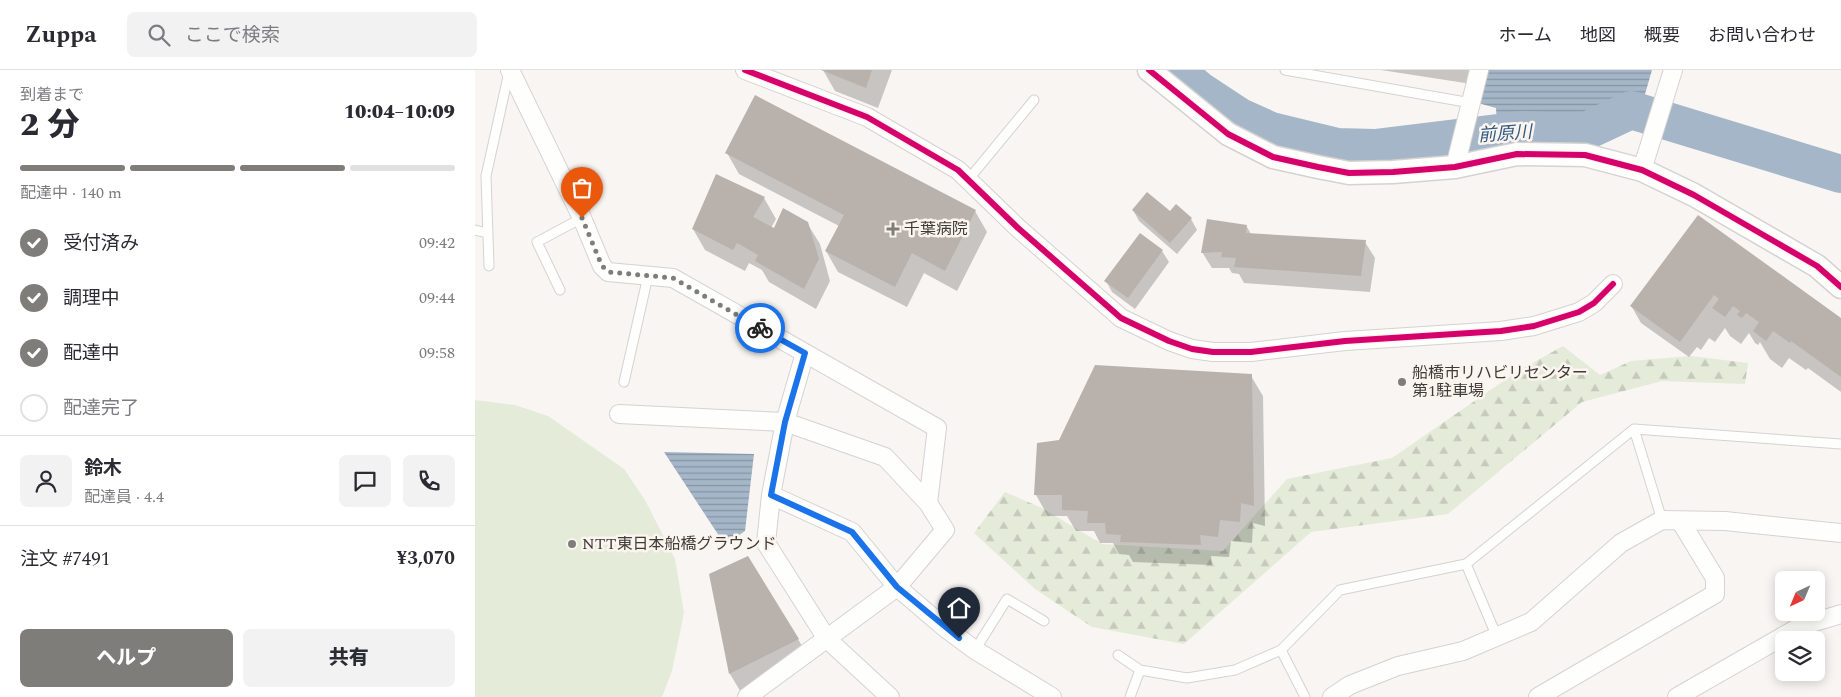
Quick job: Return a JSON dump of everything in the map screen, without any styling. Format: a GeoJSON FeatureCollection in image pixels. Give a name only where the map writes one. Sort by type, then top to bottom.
{"type":"FeatureCollection","features":[{"type":"Feature","properties":{"kind":"street"},"geometry":{"type":"LineString","coordinates":[[745,70],[867,117],[958,170],[1018,228],[1121,318],[1169,341],[1192,349],[1213,352],[1251,352],[1345,341],[1501,331],[1534,326],[1579,312],[1594,303],[1613,284]]}},
{"type":"Feature","properties":{"kind":"street"},"geometry":{"type":"LineString","coordinates":[[1149,70],[1228,134],[1273,157],[1349,173],[1455,167],[1517,154],[1585,155],[1642,170],[1690,200],[1817,266],[1841,287]]}},
{"type":"Feature","properties":{"kind":"street"},"geometry":{"type":"LineString","coordinates":[[1455,167],[1479,70]]}},
{"type":"Feature","properties":{"kind":"street"},"geometry":{"type":"LineString","coordinates":[[1642,170],[1673,70]]}},
{"type":"Feature","properties":{"kind":"street"},"geometry":{"type":"LineString","coordinates":[[510,71],[582,218],[602,266],[609,272],[673,278],[937,428],[928,503]]}},
{"type":"Feature","properties":{"kind":"street"},"geometry":{"type":"LineString","coordinates":[[805,353],[785,422],[771,495],[765,543],[827,639],[890,697]]}},
{"type":"Feature","properties":{"kind":"street"},"geometry":{"type":"LineString","coordinates":[[619,414],[785,422],[885,457],[928,503],[945,530],[897,587],[747,697]]}},
{"type":"Feature","properties":{"kind":"street"},"geometry":{"type":"LineString","coordinates":[[771,495],[852,532],[897,587],[944,627],[975,650],[1052,697]]}},
{"type":"Feature","properties":{"kind":"street"},"geometry":{"type":"LineString","coordinates":[[1332,697],[1352,691],[1398,666],[1463,651],[1531,622],[1621,543],[1662,520],[1681,522],[1725,521],[1841,533]]}},
{"type":"Feature","properties":{"kind":"street"},"geometry":{"type":"LineString","coordinates":[[1538,697],[1715,594],[1715,578],[1681,522]]}},
{"type":"Feature","properties":{"kind":"street"},"geometry":{"type":"LineString","coordinates":[[1677,697],[1801,626],[1841,614]]}},
{"type":"Feature","properties":{"kind":"lane"},"geometry":{"type":"LineString","coordinates":[[1285,70],[1471,103]]}},
{"type":"Feature","properties":{"kind":"lane"},"geometry":{"type":"LineString","coordinates":[[489,266],[486,176],[510,71]]}},
{"type":"Feature","properties":{"kind":"lane"},"geometry":{"type":"LineString","coordinates":[[968,180],[1034,100]]}},
{"type":"Feature","properties":{"kind":"lane"},"geometry":{"type":"LineString","coordinates":[[560,290],[537,242],[582,218]]}},
{"type":"Feature","properties":{"kind":"lane"},"geometry":{"type":"LineString","coordinates":[[475,230],[487,233]]}},
{"type":"Feature","properties":{"kind":"lane"},"geometry":{"type":"LineString","coordinates":[[624,382],[648,276]]}},
{"type":"Feature","properties":{"kind":"lane"},"geometry":{"type":"LineString","coordinates":[[1634,429],[1662,520]]}},
{"type":"Feature","properties":{"kind":"lane"},"geometry":{"type":"LineString","coordinates":[[1118,655],[1140,670],[1187,678],[1235,670],[1281,650],[1340,590],[1466,564],[1634,429],[1841,444]]}},
{"type":"Feature","properties":{"kind":"lane"},"geometry":{"type":"LineString","coordinates":[[1466,564],[1497,637]]}},
{"type":"Feature","properties":{"kind":"lane"},"geometry":{"type":"LineString","coordinates":[[975,650],[1007,599],[1044,621]]}},
{"type":"Feature","properties":{"kind":"lane"},"geometry":{"type":"LineString","coordinates":[[1281,650],[1305,697]]}},
{"type":"Feature","properties":{"kind":"lane"},"geometry":{"type":"LineString","coordinates":[[1130,697],[1140,670]]}},
{"type":"Feature","properties":{"kind":"green space"},"geometry":{"type":"Polygon","coordinates":[[[1563,346],[1600,375],[1631,361],[1691,356],[1748,363],[1745,384],[1662,381],[1582,402],[1448,514],[1311,532],[1184,644],[1092,627],[1035,589],[974,533],[1005,492],[1042,508],[1102,544],[1223,551],[1287,479],[1392,458],[1518,371],[1563,346]]]}},
{"type":"Feature","properties":{"kind":"green space","name":"NTT東日本船橋グラウンド"},"geometry":{"type":"Polygon","coordinates":[[[475,400],[515,405],[548,416],[624,469],[645,500],[675,559],[684,613],[672,671],[662,697],[475,697],[475,400]]]}},
{"type":"Feature","properties":{"kind":"water"},"geometry":{"type":"Polygon","coordinates":[[[1487,70],[1652,70],[1643,101],[1631,99],[1612,102],[1581,118],[1562,124],[1497,126],[1496,108],[1478,103],[1487,70]]]}},
{"type":"Feature","properties":{"kind":"water"},"geometry":{"type":"Polygon","coordinates":[[[664,452],[754,454],[745,531],[725,545],[664,452]]]}},
{"type":"Feature","properties":{"kind":"building"},"geometry":{"type":"Polygon","coordinates":[[[821,70],[872,70],[866,88],[821,70]]]}},
{"type":"Feature","properties":{"kind":"building"},"geometry":{"type":"Polygon","coordinates":[[[755,95],[976,210],[945,271],[912,253],[895,287],[825,251],[844,215],[725,153],[755,95]]]}},
{"type":"Feature","properties":{"kind":"building"},"geometry":{"type":"Polygon","coordinates":[[[716,174],[765,197],[753,217],[774,228],[783,208],[808,222],[819,259],[804,289],[755,261],[758,255],[737,243],[733,250],[692,229],[716,174]]]}},
{"type":"Feature","properties":{"kind":"building"},"geometry":{"type":"Polygon","coordinates":[[[1147,192],[1170,211],[1176,204],[1192,218],[1170,243],[1132,210],[1147,192]]]}},
{"type":"Feature","properties":{"kind":"building"},"geometry":{"type":"Polygon","coordinates":[[[1698,215],[1841,318],[1841,377],[1791,341],[1790,343],[1773,331],[1766,341],[1753,331],[1759,322],[1746,313],[1742,318],[1737,315],[1740,311],[1733,306],[1725,317],[1712,308],[1719,299],[1714,295],[1680,342],[1630,306],[1698,215]]]}},
{"type":"Feature","properties":{"kind":"building"},"geometry":{"type":"Polygon","coordinates":[[[1207,219],[1247,225],[1246,233],[1366,240],[1361,276],[1234,267],[1236,258],[1221,257],[1222,252],[1201,253],[1207,219]]]}},
{"type":"Feature","properties":{"kind":"building"},"geometry":{"type":"Polygon","coordinates":[[[1140,233],[1163,250],[1128,298],[1104,281],[1140,233]]]}},
{"type":"Feature","properties":{"kind":"building"},"geometry":{"type":"Polygon","coordinates":[[[1095,365],[1252,374],[1254,506],[1241,503],[1240,522],[1220,520],[1218,537],[1200,535],[1201,545],[1120,542],[1121,535],[1106,534],[1105,523],[1087,523],[1088,511],[1062,510],[1062,495],[1034,495],[1037,443],[1059,440],[1095,365]]]}},
{"type":"Feature","properties":{"kind":"building"},"geometry":{"type":"Polygon","coordinates":[[[748,556],[799,639],[729,674],[709,574],[748,556]]]}},
{"type":"Feature","properties":{"kind":"waterway","name":"前原川"},"geometry":{"type":"LineString","coordinates":[[1175,70],[1199,90],[1240,117],[1271,131],[1337,147],[1375,148],[1522,130],[1582,133],[1631,110],[1841,174]]}},
{"type":"Feature","properties":{"kind":"cycle path"},"geometry":{"type":"LineString","coordinates":[[745,70],[867,117],[958,170],[1018,228],[1121,318],[1169,341],[1192,349],[1213,352],[1251,352],[1345,341],[1501,331],[1534,326],[1579,312],[1594,303],[1613,284]]}},
{"type":"Feature","properties":{"kind":"cycle path"},"geometry":{"type":"LineString","coordinates":[[1149,70],[1228,134],[1273,157],[1318,167],[1349,173],[1393,172],[1455,167],[1517,154],[1585,155],[1642,170],[1694,195],[1817,266],[1841,287]]}},
{"type":"Feature","properties":{"kind":"way so far"},"geometry":{"type":"LineString","coordinates":[[582,218],[602,266],[609,272],[673,278],[760,328]]}},
{"type":"Feature","properties":{"kind":"place","name":"千葉病院"},"geometry":{"type":"Point","coordinates":[893,229]}},
{"type":"Feature","properties":{"kind":"place","name":"船橋市リハビリセンター 第1駐車場"},"geometry":{"type":"Point","coordinates":[1402,382]}},
{"type":"Feature","properties":{"kind":"place","name":"NTT東日本船橋グラウンド"},"geometry":{"type":"Point","coordinates":[572,544]}},
{"type":"Feature","properties":{"kind":"route"},"geometry":{"type":"LineString","coordinates":[[760,328],[805,353],[785,422],[771,495],[852,532],[897,587],[959,638]]}}]}
